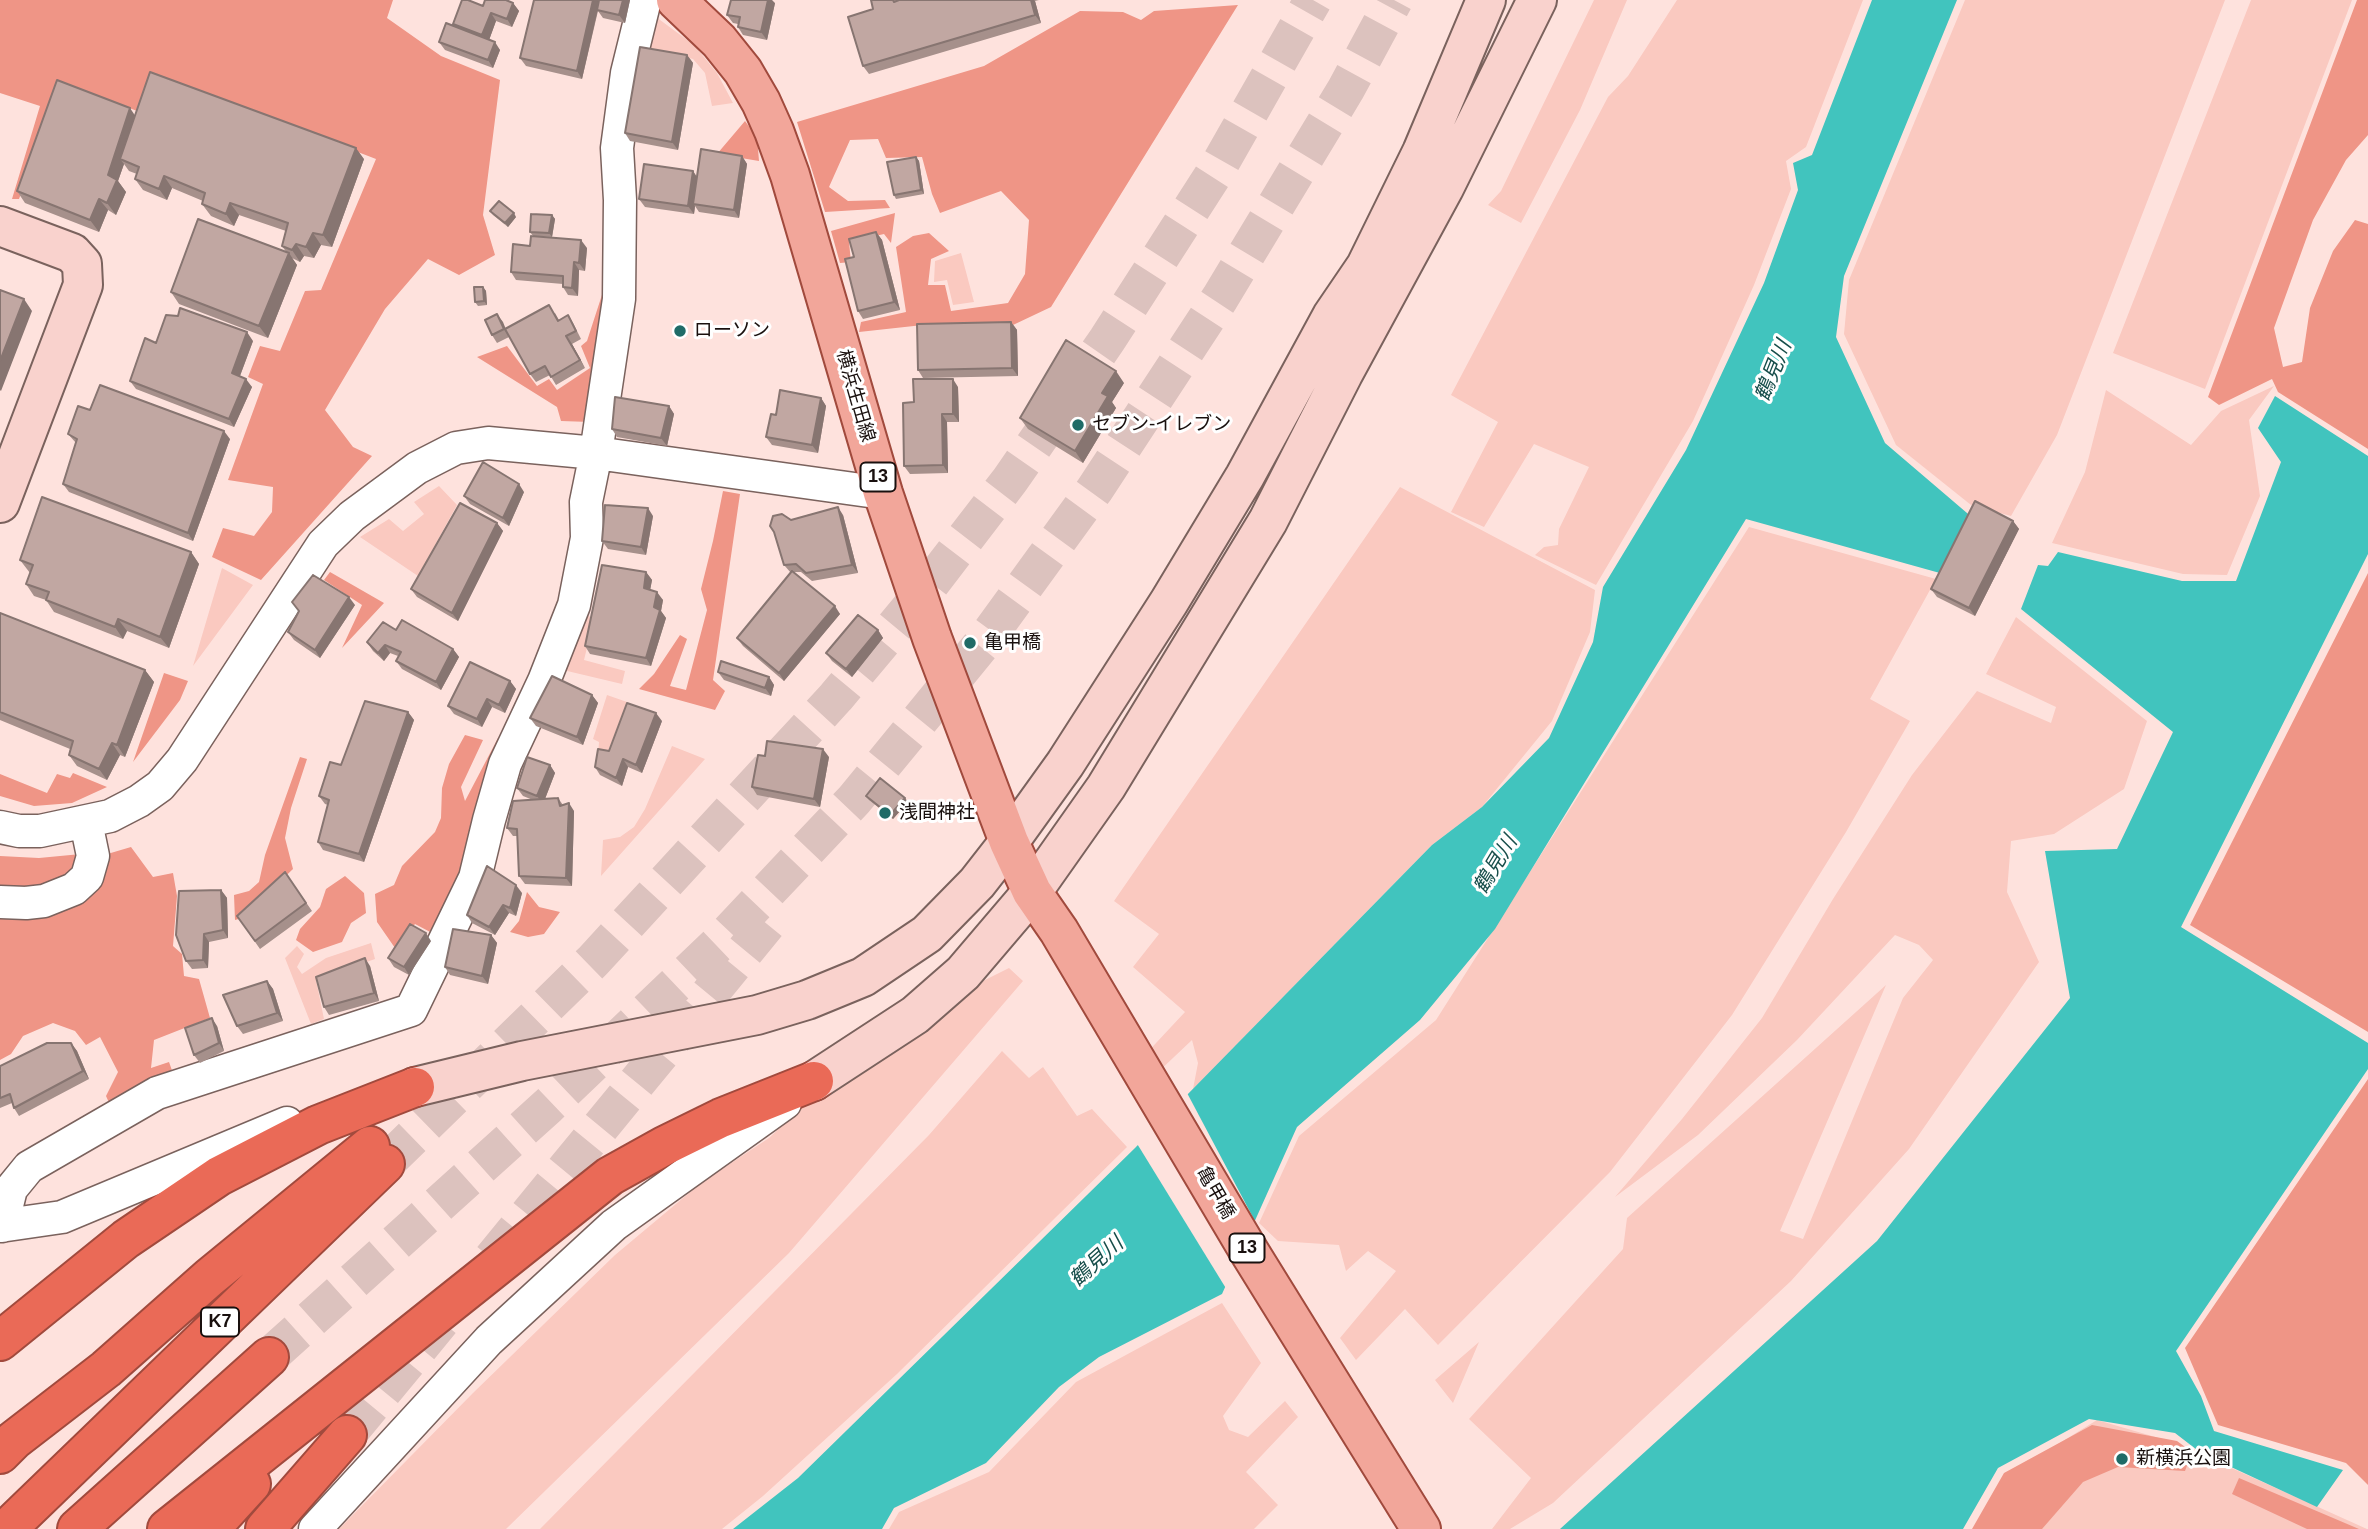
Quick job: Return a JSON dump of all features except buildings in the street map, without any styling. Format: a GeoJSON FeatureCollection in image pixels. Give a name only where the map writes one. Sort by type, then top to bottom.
{"type":"FeatureCollection","features":[{"type":"Feature","properties":{"kind":"highway"},"geometry":{"type":"LineString","coordinates":[[167,1529],[610,1176],[721,1118],[814,1081]]}},
{"type":"Feature","properties":{"kind":"highway"},"geometry":{"type":"LineString","coordinates":[[0,1341],[127,1239],[219,1176],[318,1125],[415,1087]]}},
{"type":"Feature","properties":{"kind":"highway","name":"K7"},"geometry":{"type":"LineString","coordinates":[[0,1454],[14,1440],[106,1369],[210,1277],[378,1155],[7,1529]]}},
{"type":"Feature","properties":{"kind":"highway"},"geometry":{"type":"LineString","coordinates":[[0,1360],[127,1239]]}},
{"type":"Feature","properties":{"kind":"highway"},"geometry":{"type":"LineString","coordinates":[[77,1529],[269,1357]]}},
{"type":"Feature","properties":{"kind":"highway"},"geometry":{"type":"LineString","coordinates":[[210,1529],[271,1462],[372,1364]]}},
{"type":"Feature","properties":{"kind":"highway"},"geometry":{"type":"LineString","coordinates":[[265,1529],[347,1435]]}},
{"type":"Feature","properties":{"kind":"main road","name":"横浜生田線"},"geometry":{"type":"LineString","coordinates":[[676,0],[719,41],[743,71],[774,131],[790,175],[883,493],[932,638],[1009,842],[1032,892],[1077,963]]}},
{"type":"Feature","properties":{"kind":"main road","name":"亀甲橋"},"geometry":{"type":"LineString","coordinates":[[1077,963],[1250,1253],[1421,1529]]}},
{"type":"Feature","properties":{"kind":"street"},"geometry":{"type":"LineString","coordinates":[[645,0],[627,73],[617,148],[621,212],[619,299],[586,502],[587,538],[574,605],[544,681],[505,764],[475,878],[411,1010],[157,1093],[29,1167],[11,1189],[1,1226],[62,1217],[306,1115],[522,1061],[757,1015],[807,1000],[863,977],[927,934],[977,883],[1009,842],[1065,764],[1169,602],[1245,475],[1332,316],[1366,266],[1417,163],[1486,0]]}},
{"type":"Feature","properties":{"kind":"street"},"geometry":{"type":"LineString","coordinates":[[1332,316],[1427,88],[1460,0]]}},
{"type":"Feature","properties":{"kind":"street"},"geometry":{"type":"LineString","coordinates":[[1343,374],[1507,0]]}},
{"type":"Feature","properties":{"kind":"street"},"geometry":{"type":"LineString","coordinates":[[316,1529],[489,1340],[614,1225],[814,1081],[915,1015],[963,973],[1032,892],[1106,787],[1268,521],[1343,374],[1444,188],[1537,0]]}},
{"type":"Feature","properties":{"kind":"street"},"geometry":{"type":"LineString","coordinates":[[0,226],[72,253],[82,264],[83,285],[0,503]]}},
{"type":"Feature","properties":{"kind":"street"},"geometry":{"type":"LineString","coordinates":[[0,827],[40,831],[110,816],[160,786],[182,760],[323,544],[352,516],[417,468],[456,448],[488,443],[596,453],[883,493]]}},
{"type":"Feature","properties":{"kind":"street"},"geometry":{"type":"LineString","coordinates":[[0,902],[44,901],[74,889],[87,877],[93,856],[86,822]]}},
{"type":"Feature","properties":{"kind":"shaded area"},"geometry":{"type":"Polygon","coordinates":[[[0,0],[393,0],[387,18],[441,56],[500,80],[483,215],[495,255],[459,275],[428,259],[385,309],[325,410],[353,447],[372,456],[261,580],[212,557],[223,528],[254,536],[272,512],[273,487],[228,480],[263,384],[248,377],[260,346],[280,351],[305,291],[321,290],[376,159],[155,74],[140,112],[61,83],[19,199],[12,199],[40,106],[0,93],[0,0]]]}},
{"type":"Feature","properties":{"kind":"shaded area"},"geometry":{"type":"Polygon","coordinates":[[[1594,0],[1627,0],[1580,110],[1521,223],[1488,205],[1501,191],[1594,0]]]}},
{"type":"Feature","properties":{"kind":"shaded area"},"geometry":{"type":"Polygon","coordinates":[[[1677,0],[1863,0],[1806,147],[1786,161],[1791,189],[1754,285],[1693,421],[1596,585],[1535,555],[1544,547],[1558,545],[1559,529],[1589,467],[1534,444],[1484,527],[1451,512],[1498,422],[1451,395],[1608,97],[1628,76],[1677,0]]]}},
{"type":"Feature","properties":{"kind":"shaded area"},"geometry":{"type":"Polygon","coordinates":[[[1965,0],[2225,0],[2057,435],[2011,516],[1971,505],[1896,445],[1844,334],[1849,280],[1965,0]]]}},
{"type":"Feature","properties":{"kind":"shaded area"},"geometry":{"type":"Polygon","coordinates":[[[2251,0],[2352,0],[2205,389],[2113,353],[2251,0]]]}},
{"type":"Feature","properties":{"kind":"shaded area"},"geometry":{"type":"Polygon","coordinates":[[[2357,0],[2368,0],[2368,135],[2346,160],[2313,220],[2274,328],[2283,367],[2302,362],[2310,308],[2333,251],[2355,220],[2368,224],[2368,449],[2278,392],[2272,379],[2219,405],[2208,397],[2357,0]]]}},
{"type":"Feature","properties":{"kind":"shaded area"},"geometry":{"type":"Polygon","coordinates":[[[1238,5],[1051,307],[1013,325],[923,325],[859,332],[861,322],[906,312],[896,247],[913,236],[929,233],[949,251],[931,259],[928,285],[945,285],[951,311],[1008,303],[1025,274],[1029,220],[1001,191],[940,213],[922,157],[886,158],[878,139],[850,140],[829,187],[848,201],[885,200],[890,208],[825,212],[797,122],[984,66],[1080,11],[1123,12],[1141,20],[1154,11],[1238,5]]]}},
{"type":"Feature","properties":{"kind":"shaded area"},"geometry":{"type":"Polygon","coordinates":[[[656,17],[694,45],[717,73],[733,103],[712,106],[705,73],[693,59],[649,48],[656,17]]]}},
{"type":"Feature","properties":{"kind":"shaded area"},"geometry":{"type":"Polygon","coordinates":[[[745,121],[757,137],[759,161],[717,154],[745,121]]]}},
{"type":"Feature","properties":{"kind":"shaded area"},"geometry":{"type":"Polygon","coordinates":[[[895,213],[891,243],[884,234],[849,242],[851,262],[840,263],[831,231],[895,213]]]}},
{"type":"Feature","properties":{"kind":"shaded area"},"geometry":{"type":"Polygon","coordinates":[[[961,253],[974,302],[953,305],[947,280],[934,282],[935,261],[961,253]]]}},
{"type":"Feature","properties":{"kind":"shaded area"},"geometry":{"type":"Polygon","coordinates":[[[612,264],[590,422],[561,421],[557,407],[477,357],[507,346],[537,386],[549,379],[557,390],[590,368],[581,346],[587,341],[612,264]]]}},
{"type":"Feature","properties":{"kind":"shaded area"},"geometry":{"type":"Polygon","coordinates":[[[2274,386],[2249,420],[2260,496],[2227,575],[2183,574],[2052,543],[2085,472],[2106,390],[2191,445],[2221,411],[2274,386]]]}},
{"type":"Feature","properties":{"kind":"shaded area"},"geometry":{"type":"Polygon","coordinates":[[[439,486],[457,505],[418,576],[360,537],[389,519],[403,531],[424,514],[414,502],[439,486]]]}},
{"type":"Feature","properties":{"kind":"shaded area"},"geometry":{"type":"Polygon","coordinates":[[[1400,487],[1595,590],[1590,632],[1552,721],[1482,807],[1432,845],[1193,1089],[1198,1063],[1192,1040],[1155,1075],[1142,1058],[1185,1012],[1133,967],[1159,934],[1114,901],[1400,487]]]}},
{"type":"Feature","properties":{"kind":"shaded area"},"geometry":{"type":"Polygon","coordinates":[[[723,491],[740,494],[713,680],[725,691],[715,710],[639,689],[654,674],[680,635],[687,639],[670,686],[686,690],[707,610],[701,589],[723,491]]]}},
{"type":"Feature","properties":{"kind":"shaded area"},"geometry":{"type":"Polygon","coordinates":[[[1749,527],[1936,579],[1870,699],[1910,721],[1846,832],[1732,1015],[1610,1172],[1438,1345],[1405,1309],[1356,1360],[1340,1338],[1396,1271],[1368,1251],[1346,1271],[1339,1245],[1278,1241],[1259,1223],[1299,1136],[1436,1020],[1749,527]]]}},
{"type":"Feature","properties":{"kind":"shaded area"},"geometry":{"type":"Polygon","coordinates":[[[222,568],[253,585],[193,666],[222,568]]]}},
{"type":"Feature","properties":{"kind":"shaded area"},"geometry":{"type":"Polygon","coordinates":[[[330,572],[384,603],[342,648],[362,605],[324,580],[330,572]]]}},
{"type":"Feature","properties":{"kind":"shaded area"},"geometry":{"type":"Polygon","coordinates":[[[2368,573],[2368,1032],[2190,925],[2368,573]]]}},
{"type":"Feature","properties":{"kind":"shaded area"},"geometry":{"type":"Polygon","coordinates":[[[585,614],[594,619],[584,660],[625,671],[622,684],[563,670],[585,614]]]}},
{"type":"Feature","properties":{"kind":"shaded area"},"geometry":{"type":"Polygon","coordinates":[[[2016,617],[2147,721],[2124,789],[2054,834],[2011,841],[2007,892],[2039,962],[1909,1149],[1791,1281],[1553,1503],[1510,1529],[1492,1529],[1531,1478],[1469,1419],[1623,1249],[1627,1218],[1886,985],[1780,1231],[1803,1239],[1903,998],[1933,960],[1919,945],[1895,935],[1797,1040],[1698,1135],[1615,1197],[1682,1119],[1762,1018],[1912,775],[1977,691],[2051,723],[2056,707],[1986,674],[2016,617]]]}},
{"type":"Feature","properties":{"kind":"shaded area"},"geometry":{"type":"Polygon","coordinates":[[[164,673],[188,681],[180,700],[133,762],[164,673]]]}},
{"type":"Feature","properties":{"kind":"shaded area"},"geometry":{"type":"Polygon","coordinates":[[[607,695],[627,702],[607,754],[598,755],[599,742],[593,739],[607,695]]]}},
{"type":"Feature","properties":{"kind":"shaded area"},"geometry":{"type":"Polygon","coordinates":[[[465,735],[483,740],[461,787],[465,801],[498,738],[508,740],[472,851],[434,934],[415,924],[395,948],[377,922],[375,894],[394,885],[402,866],[435,832],[441,818],[442,788],[449,764],[465,735]]]}},
{"type":"Feature","properties":{"kind":"shaded area"},"geometry":{"type":"Polygon","coordinates":[[[672,746],[705,759],[601,876],[603,840],[620,837],[634,827],[645,809],[672,746]]]}},
{"type":"Feature","properties":{"kind":"shaded area"},"geometry":{"type":"Polygon","coordinates":[[[300,757],[307,759],[291,808],[285,838],[293,869],[242,918],[235,920],[234,895],[249,891],[259,882],[265,855],[300,757]]]}},
{"type":"Feature","properties":{"kind":"shaded area"},"geometry":{"type":"Polygon","coordinates":[[[73,773],[107,787],[72,803],[34,806],[0,796],[0,774],[47,793],[57,774],[70,778],[73,773]]]}},
{"type":"Feature","properties":{"kind":"shaded area"},"geometry":{"type":"Polygon","coordinates":[[[131,847],[153,877],[173,873],[177,896],[173,946],[182,954],[184,976],[199,979],[210,1018],[154,1040],[151,1068],[169,1062],[174,1076],[111,1107],[106,1096],[118,1072],[100,1037],[86,1045],[75,1031],[53,1023],[23,1036],[11,1054],[0,1060],[0,911],[104,855],[131,847]]]}},
{"type":"Feature","properties":{"kind":"shaded area"},"geometry":{"type":"Polygon","coordinates":[[[81,854],[76,873],[62,884],[0,891],[0,856],[39,858],[81,854]]]}},
{"type":"Feature","properties":{"kind":"shaded area"},"geometry":{"type":"Polygon","coordinates":[[[345,876],[364,893],[366,913],[351,923],[342,942],[313,952],[296,940],[300,929],[320,907],[326,889],[345,876]]]}},
{"type":"Feature","properties":{"kind":"shaded area"},"geometry":{"type":"Polygon","coordinates":[[[527,892],[539,907],[560,912],[544,934],[528,937],[510,932],[519,921],[527,892]]]}},
{"type":"Feature","properties":{"kind":"shaded area"},"geometry":{"type":"Polygon","coordinates":[[[371,943],[375,959],[316,980],[324,1019],[311,1024],[285,958],[297,946],[304,954],[297,967],[302,974],[326,958],[371,943]]]}},
{"type":"Feature","properties":{"kind":"shaded area"},"geometry":{"type":"Polygon","coordinates":[[[1009,968],[1023,981],[789,1253],[506,1529],[339,1529],[473,1393],[615,1255],[701,1183],[769,1138],[811,1099],[951,997],[1009,968]]]}},
{"type":"Feature","properties":{"kind":"shaded area"},"geometry":{"type":"Polygon","coordinates":[[[1002,1051],[1029,1078],[1043,1067],[1077,1116],[1092,1109],[1127,1147],[897,1374],[763,1496],[722,1529],[540,1529],[929,1135],[1002,1051]]]}},
{"type":"Feature","properties":{"kind":"shaded area"},"geometry":{"type":"Polygon","coordinates":[[[2368,1079],[2368,1485],[2346,1463],[2218,1425],[2185,1348],[2368,1079]]]}},
{"type":"Feature","properties":{"kind":"shaded area"},"geometry":{"type":"Polygon","coordinates":[[[1222,1303],[1261,1363],[1223,1416],[1229,1430],[1248,1437],[1285,1401],[1298,1417],[1246,1472],[1278,1505],[1254,1529],[889,1529],[899,1512],[989,1472],[1076,1382],[1222,1303]]]}},
{"type":"Feature","properties":{"kind":"shaded area"},"geometry":{"type":"Polygon","coordinates":[[[1479,1342],[1453,1403],[1435,1380],[1479,1342]]]}},
{"type":"Feature","properties":{"kind":"shaded area","name":"新横浜公園"},"geometry":{"type":"Polygon","coordinates":[[[2097,1420],[2176,1443],[2367,1529],[1974,1529],[2008,1475],[2097,1420]]]}},
{"type":"Feature","properties":{"kind":"shaded area"},"geometry":{"type":"Polygon","coordinates":[[[2092,1425],[2177,1441],[2192,1452],[2185,1471],[2118,1467],[2083,1482],[2042,1529],[1972,1529],[2004,1473],[2092,1425]]]}},
{"type":"Feature","properties":{"kind":"shaded area"},"geometry":{"type":"Polygon","coordinates":[[[2239,1478],[2359,1529],[2307,1529],[2232,1494],[2239,1478]]]}},
{"type":"Feature","properties":{"kind":"water","name":"鶴見川"},"geometry":{"type":"Polygon","coordinates":[[[1872,0],[1957,0],[1844,276],[1836,337],[1885,443],[1974,519],[1947,575],[1746,519],[1495,929],[1420,1020],[1297,1127],[1222,1294],[1099,1357],[1059,1387],[986,1463],[894,1508],[882,1529],[733,1529],[798,1478],[1135,1148],[1432,845],[1482,807],[1549,738],[1593,642],[1603,587],[1686,450],[1764,283],[1798,190],[1793,163],[1812,155],[1872,0]]]}},
{"type":"Feature","properties":{"kind":"water"},"geometry":{"type":"Polygon","coordinates":[[[2275,396],[2368,456],[2368,554],[2181,927],[2368,1043],[2368,1069],[2176,1351],[2201,1396],[2214,1431],[2343,1470],[2317,1507],[2201,1453],[2175,1433],[2089,1419],[1998,1468],[1963,1529],[1560,1529],[1877,1241],[2070,998],[2045,851],[2117,849],[2173,732],[2021,609],[2038,565],[2048,566],[2058,552],[2182,581],[2236,581],[2281,462],[2258,428],[2275,396]]]}},
{"type":"Feature","properties":{"kind":"pier"},"geometry":{"type":"Polygon","coordinates":[[[1186,1091],[1257,1225],[1227,1290],[1136,1142],[1186,1091]]]}},
{"type":"Feature","properties":{"kind":"tunnel"},"geometry":{"type":"LineString","coordinates":[[385,1164],[593,961],[836,697],[931,583],[1010,480],[1107,340],[1217,169],[1313,0]]}},
{"type":"Feature","properties":{"kind":"tunnel"},"geometry":{"type":"LineString","coordinates":[[269,1357],[548,1106],[717,945],[854,800],[986,639],[1095,489],[1220,298],[1346,89],[1394,0]]}},
{"type":"Feature","properties":{"kind":"tunnel"},"geometry":{"type":"LineString","coordinates":[[492,1259],[767,924]]}},
{"type":"Feature","properties":{"kind":"tunnel"},"geometry":{"type":"LineString","coordinates":[[347,1435],[441,1321]]}},
{"type":"Feature","properties":{"kind":"place","name":"ローソン"},"geometry":{"type":"Point","coordinates":[680,331]}},
{"type":"Feature","properties":{"kind":"place","name":"セブン-イレブン"},"geometry":{"type":"Point","coordinates":[1078,425]}},
{"type":"Feature","properties":{"kind":"place","name":"亀甲橋"},"geometry":{"type":"Point","coordinates":[970,643]}},
{"type":"Feature","properties":{"kind":"place","name":"浅間神社"},"geometry":{"type":"Point","coordinates":[885,813]}},
{"type":"Feature","properties":{"kind":"place","name":"新横浜公園"},"geometry":{"type":"Point","coordinates":[2122,1459]}}]}
